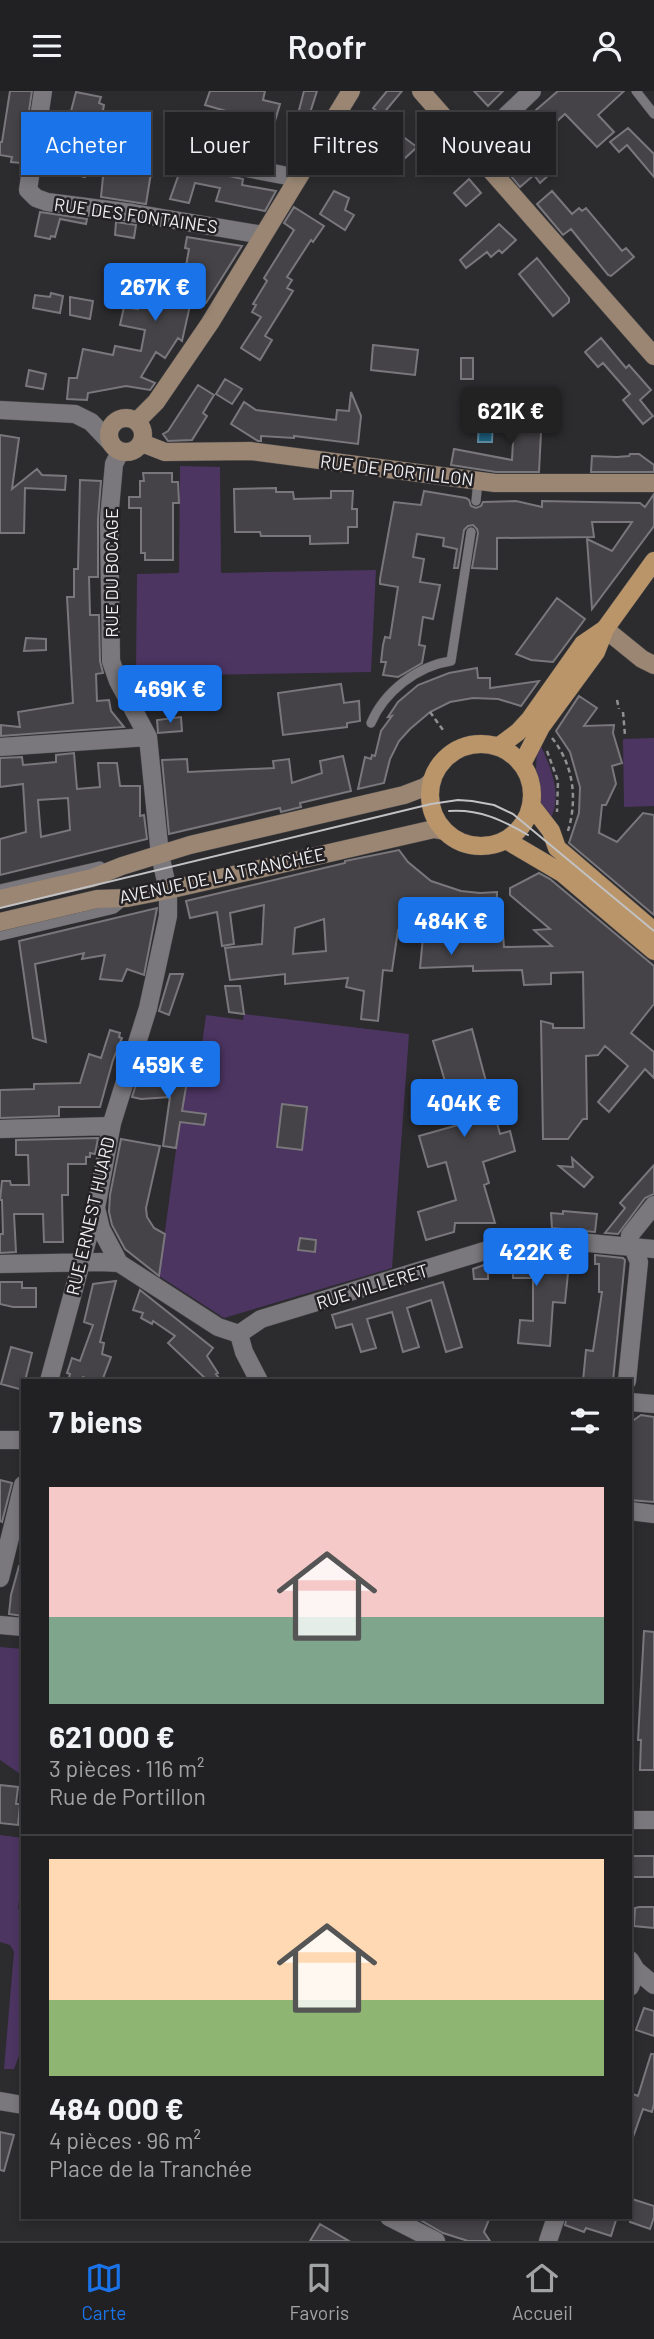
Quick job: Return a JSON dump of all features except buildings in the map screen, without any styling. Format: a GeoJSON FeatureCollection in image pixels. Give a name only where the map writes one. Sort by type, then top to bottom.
{"type":"FeatureCollection","features":[{"type":"Feature","properties":{"kind":"main road"},"geometry":{"type":"LineString","coordinates":[[522,764],[541,727],[596,652],[605,629],[654,561]]}},
{"type":"Feature","properties":{"kind":"main road"},"geometry":{"type":"LineString","coordinates":[[498,747],[530,719],[583,643],[605,629]]}},
{"type":"Feature","properties":{"kind":"main road"},"geometry":{"type":"LineString","coordinates":[[475,744],[498,747],[508,751],[522,764],[532,788],[531,805],[523,825],[506,840],[488,846],[468,845],[444,831],[430,803],[431,782],[443,761],[452,753],[475,744]]}},
{"type":"Feature","properties":{"kind":"main road"},"geometry":{"type":"LineString","coordinates":[[531,805],[551,831],[557,848],[654,931]]}},
{"type":"Feature","properties":{"kind":"main road"},"geometry":{"type":"LineString","coordinates":[[506,840],[562,873],[654,951]]}},
{"type":"Feature","properties":{"kind":"street","name":"RUE DES FONTAINES"},"geometry":{"type":"LineString","coordinates":[[43,91],[28,190],[36,198],[47,202],[133,213],[263,235]]}},
{"type":"Feature","properties":{"kind":"street"},"geometry":{"type":"LineString","coordinates":[[137,421],[156,402],[210,323],[351,91]]}},
{"type":"Feature","properties":{"kind":"street"},"geometry":{"type":"LineString","coordinates":[[421,91],[440,112]]}},
{"type":"Feature","properties":{"kind":"street"},"geometry":{"type":"LineString","coordinates":[[510,112],[532,91]]}},
{"type":"Feature","properties":{"kind":"street"},"geometry":{"type":"LineString","coordinates":[[274,173],[298,178]]}},
{"type":"Feature","properties":{"kind":"street"},"geometry":{"type":"LineString","coordinates":[[496,175],[654,356]]}},
{"type":"Feature","properties":{"kind":"street"},"geometry":{"type":"LineString","coordinates":[[0,410],[66,411],[91,422],[116,447],[134,451],[142,443],[143,431],[137,421],[125,418],[115,422],[110,431],[116,447]]}},
{"type":"Feature","properties":{"kind":"street","name":"RUE DE PORTILLON"},"geometry":{"type":"LineString","coordinates":[[142,443],[165,453],[250,451],[478,481],[522,484],[654,483]]}},
{"type":"Feature","properties":{"kind":"street","name":"RUE DU BOCAGE"},"geometry":{"type":"LineString","coordinates":[[116,447],[110,519],[111,661],[118,681],[148,737],[160,855]]}},
{"type":"Feature","properties":{"kind":"street"},"geometry":{"type":"LineString","coordinates":[[605,629],[642,659],[654,665]]}},
{"type":"Feature","properties":{"kind":"street"},"geometry":{"type":"LineString","coordinates":[[0,747],[148,737]]}},
{"type":"Feature","properties":{"kind":"street","name":"AVENUE DE LA TRANCHÉE"},"geometry":{"type":"LineString","coordinates":[[0,899],[92,878],[190,845],[404,795],[431,782]]}},
{"type":"Feature","properties":{"kind":"street","name":"AVENUE DE LA TRANCHÉE"},"geometry":{"type":"LineString","coordinates":[[0,922],[97,899],[127,898],[168,890],[434,829],[444,831]]}},
{"type":"Feature","properties":{"kind":"street","name":"RUE ERNEST HUARD"},"geometry":{"type":"LineString","coordinates":[[50,1379],[96,1208],[111,1126],[158,970],[168,916],[168,890],[160,855]]}},
{"type":"Feature","properties":{"kind":"street"},"geometry":{"type":"LineString","coordinates":[[0,1129],[111,1126]]}},
{"type":"Feature","properties":{"kind":"street"},"geometry":{"type":"LineString","coordinates":[[627,1379],[639,1262],[630,1235],[654,1205]]}},
{"type":"Feature","properties":{"kind":"street"},"geometry":{"type":"LineString","coordinates":[[96,1208],[101,1229],[119,1263],[219,1327],[239,1335],[244,1352],[258,1379]]}},
{"type":"Feature","properties":{"kind":"street","name":"RUE VILLERET"},"geometry":{"type":"LineString","coordinates":[[239,1335],[261,1319],[524,1239],[654,1249]]}},
{"type":"Feature","properties":{"kind":"street"},"geometry":{"type":"LineString","coordinates":[[0,1264],[119,1263]]}},
{"type":"Feature","properties":{"kind":"street"},"geometry":{"type":"LineString","coordinates":[[632,1402],[654,1404]]}},
{"type":"Feature","properties":{"kind":"street"},"geometry":{"type":"LineString","coordinates":[[0,1440],[21,1440]]}},
{"type":"Feature","properties":{"kind":"street"},"geometry":{"type":"LineString","coordinates":[[0,1578],[21,1493]]}},
{"type":"Feature","properties":{"kind":"street"},"geometry":{"type":"LineString","coordinates":[[632,1511],[654,1514]]}},
{"type":"Feature","properties":{"kind":"street"},"geometry":{"type":"LineString","coordinates":[[0,1625],[21,1627]]}},
{"type":"Feature","properties":{"kind":"street"},"geometry":{"type":"LineString","coordinates":[[632,1819],[654,1819]]}},
{"type":"Feature","properties":{"kind":"street"},"geometry":{"type":"LineString","coordinates":[[632,1972],[654,1985]]}},
{"type":"Feature","properties":{"kind":"street"},"geometry":{"type":"LineString","coordinates":[[0,2101],[21,2105]]}},
{"type":"Feature","properties":{"kind":"street"},"geometry":{"type":"LineString","coordinates":[[393,2219],[436,2241]]}},
{"type":"Feature","properties":{"kind":"street"},"geometry":{"type":"LineString","coordinates":[[548,2241],[555,2219]]}},
{"type":"Feature","properties":{"kind":"lane"},"geometry":{"type":"LineString","coordinates":[[636,91],[654,114]]}},
{"type":"Feature","properties":{"kind":"lane"},"geometry":{"type":"LineString","coordinates":[[476,501],[478,481]]}},
{"type":"Feature","properties":{"kind":"lane"},"geometry":{"type":"LineString","coordinates":[[372,723],[378,707],[397,688],[429,667],[452,661],[471,532]]}},
{"type":"Feature","properties":{"kind":"lane"},"geometry":{"type":"LineString","coordinates":[[0,889],[100,866],[109,872]]}},
{"type":"Feature","properties":{"kind":"lane"},"geometry":{"type":"LineString","coordinates":[[0,936],[114,909],[127,898]]}},
{"type":"Feature","properties":{"kind":"path"},"geometry":{"type":"LineString","coordinates":[[617,700],[625,735]]}},
{"type":"Feature","properties":{"kind":"path"},"geometry":{"type":"LineString","coordinates":[[430,712],[443,730]]}},
{"type":"Feature","properties":{"kind":"path"},"geometry":{"type":"LineString","coordinates":[[546,731],[561,749],[572,783],[571,817],[563,838]]}},
{"type":"Feature","properties":{"kind":"path"},"geometry":{"type":"LineString","coordinates":[[546,749],[558,781],[556,816]]}},
{"type":"Feature","properties":{"kind":"shaded area"},"geometry":{"type":"Polygon","coordinates":[[[180,466],[220,467],[221,573],[376,570],[371,672],[136,676],[137,574],[179,573],[180,466]]]}},
{"type":"Feature","properties":{"kind":"shaded area"},"geometry":{"type":"Polygon","coordinates":[[[654,738],[654,806],[624,807],[623,739],[654,738]]]}},
{"type":"Feature","properties":{"kind":"shaded area"},"geometry":{"type":"Polygon","coordinates":[[[540,744],[554,782],[554,811],[550,820],[540,805],[536,769],[540,744]]]}},
{"type":"Feature","properties":{"kind":"shaded area"},"geometry":{"type":"Polygon","coordinates":[[[244,1014],[409,1034],[392,1268],[224,1318],[159,1276],[184,1090],[188,1075],[198,1075],[206,1015],[243,1020],[244,1014]]]}},
{"type":"Feature","properties":{"kind":"shaded area"},"geometry":{"type":"Polygon","coordinates":[[[0,1647],[21,1649],[21,1775],[0,1760],[0,1647]]]}},
{"type":"Feature","properties":{"kind":"shaded area"},"geometry":{"type":"Polygon","coordinates":[[[0,1835],[21,1838],[18,1909],[21,1910],[21,2050],[14,2069],[4,2069],[14,1952],[10,1945],[0,1942],[0,1835]]]}},
{"type":"Feature","properties":{"kind":"water"},"geometry":{"type":"Polygon","coordinates":[[[479,419],[493,419],[492,442],[478,442],[479,419]]]}},
{"type":"Feature","properties":{"kind":"tram line"},"geometry":{"type":"LineString","coordinates":[[0,908],[431,804],[458,800],[494,805],[513,814],[654,931]]}},
{"type":"Feature","properties":{"kind":"tram line"},"geometry":{"type":"LineString","coordinates":[[449,811],[471,812],[490,817],[528,835]]}}]}
